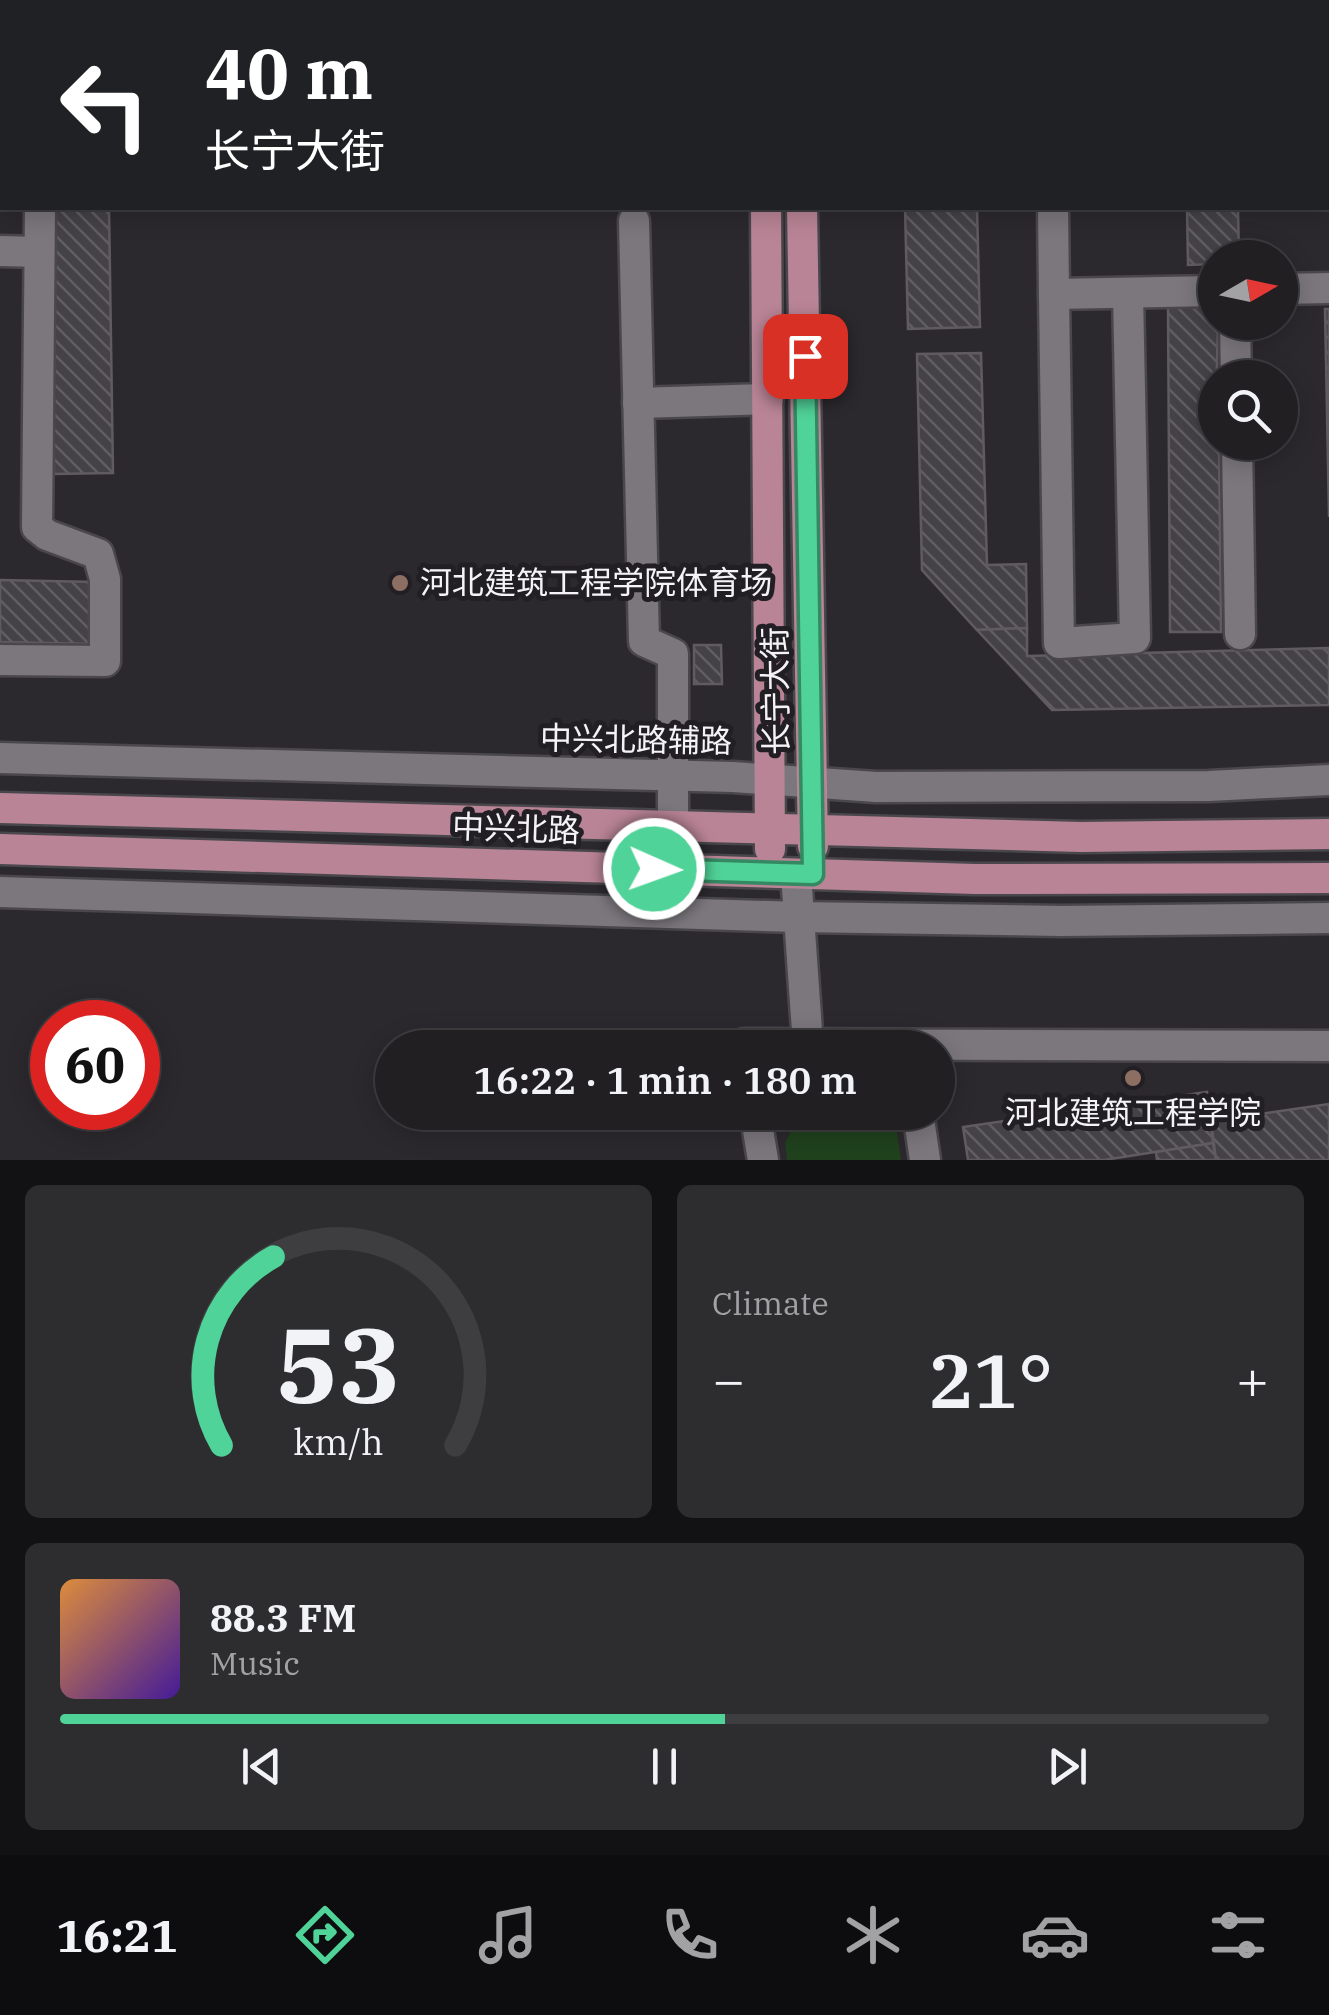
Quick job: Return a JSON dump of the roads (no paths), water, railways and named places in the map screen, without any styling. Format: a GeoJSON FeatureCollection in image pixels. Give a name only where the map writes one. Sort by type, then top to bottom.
{"type":"FeatureCollection","features":[{"type":"Feature","properties":{"kind":"main road","name":"长宁大街"},"geometry":{"type":"LineString","coordinates":[[766,210],[770,829],[793,873]]}},
{"type":"Feature","properties":{"kind":"main road","name":"长宁大街"},"geometry":{"type":"LineString","coordinates":[[793,873],[814,830],[802,210]]}},
{"type":"Feature","properties":{"kind":"main road","name":"中兴北路"},"geometry":{"type":"LineString","coordinates":[[0,808],[1082,837],[1329,834]]}},
{"type":"Feature","properties":{"kind":"main road","name":"中兴北路"},"geometry":{"type":"LineString","coordinates":[[0,849],[975,880],[1329,878]]}},
{"type":"Feature","properties":{"kind":"street"},"geometry":{"type":"LineString","coordinates":[[0,660],[105,660],[105,579],[98,554],[47,535],[37,527],[40,210]]}},
{"type":"Feature","properties":{"kind":"street"},"geometry":{"type":"LineString","coordinates":[[1053,210],[1060,642],[1134,638],[1128,293]]}},
{"type":"Feature","properties":{"kind":"street"},"geometry":{"type":"LineString","coordinates":[[634,220],[644,642],[673,654],[673,826]]}},
{"type":"Feature","properties":{"kind":"street"},"geometry":{"type":"LineString","coordinates":[[0,251],[40,252]]}},
{"type":"Feature","properties":{"kind":"street"},"geometry":{"type":"LineString","coordinates":[[1298,289],[1329,288]]}},
{"type":"Feature","properties":{"kind":"street"},"geometry":{"type":"LineString","coordinates":[[1054,294],[1198,291]]}},
{"type":"Feature","properties":{"kind":"street"},"geometry":{"type":"LineString","coordinates":[[638,403],[768,399]]}},
{"type":"Feature","properties":{"kind":"street"},"geometry":{"type":"LineString","coordinates":[[1237,460],[1240,634]]}},
{"type":"Feature","properties":{"kind":"street","name":"中兴北路辅路"},"geometry":{"type":"LineString","coordinates":[[0,758],[770,779],[876,787],[1209,786],[1329,780]]}},
{"type":"Feature","properties":{"kind":"street"},"geometry":{"type":"LineString","coordinates":[[793,873],[807,1030]]}},
{"type":"Feature","properties":{"kind":"street"},"geometry":{"type":"LineString","coordinates":[[0,892],[798,917],[1061,921],[1329,918]]}},
{"type":"Feature","properties":{"kind":"street"},"geometry":{"type":"LineString","coordinates":[[955,1047],[1329,1046]]}},
{"type":"Feature","properties":{"kind":"street"},"geometry":{"type":"LineString","coordinates":[[758,1130],[763,1160]]}},
{"type":"Feature","properties":{"kind":"street"},"geometry":{"type":"LineString","coordinates":[[921,1130],[925,1160]]}},
{"type":"Feature","properties":{"kind":"place","name":"河北建筑工程学院体育场"},"geometry":{"type":"Point","coordinates":[400,583]}},
{"type":"Feature","properties":{"kind":"place","name":"河北建筑工程学院"},"geometry":{"type":"Point","coordinates":[1133,1078]}}]}
